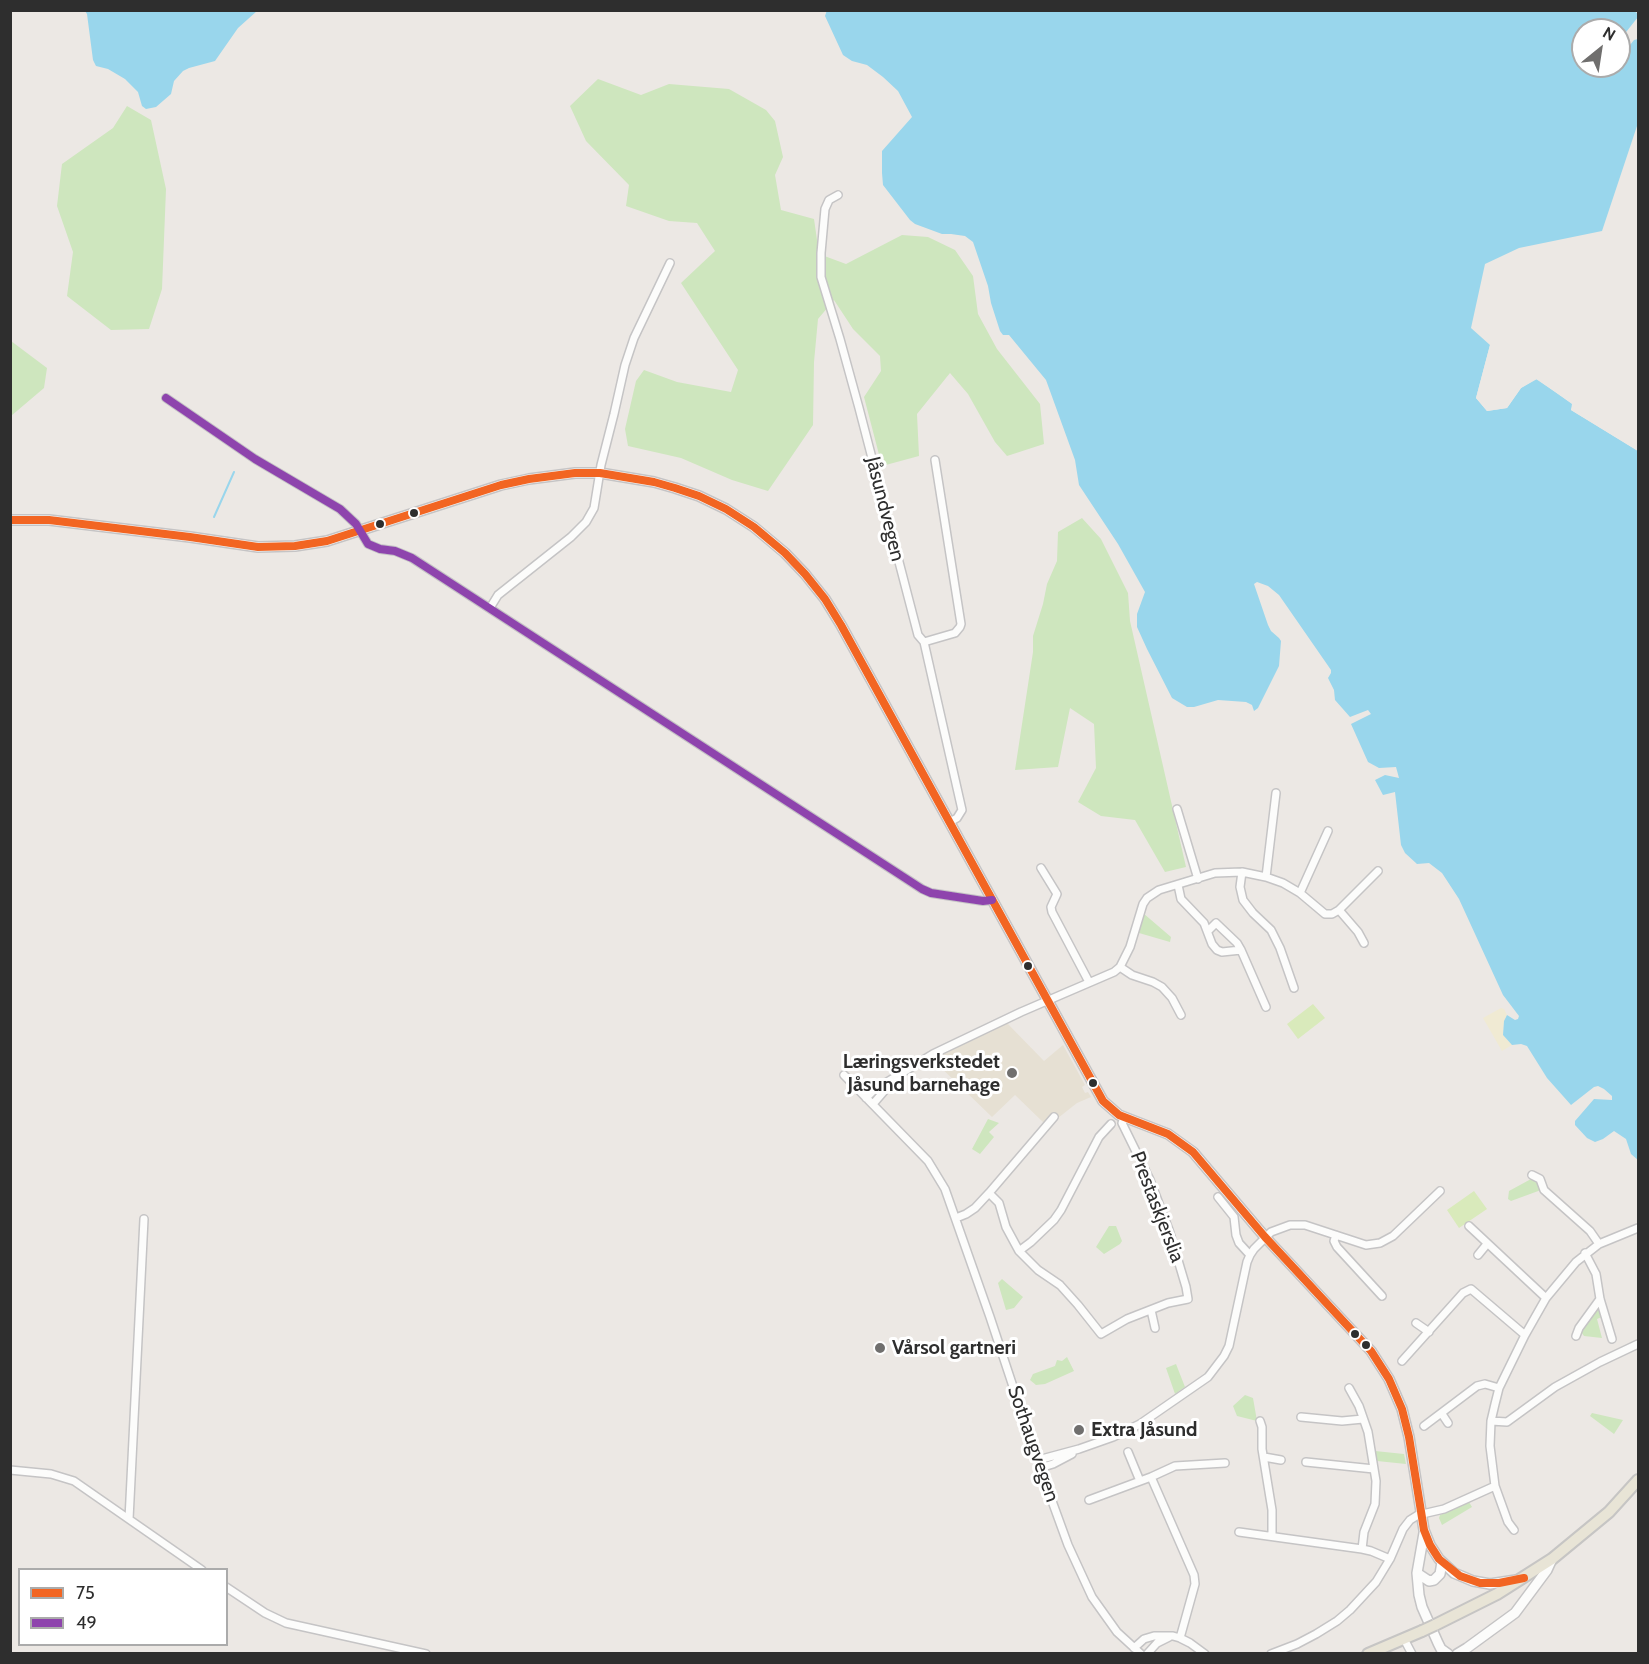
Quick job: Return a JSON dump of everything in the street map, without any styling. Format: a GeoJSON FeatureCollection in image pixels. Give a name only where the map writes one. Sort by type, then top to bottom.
{"type":"FeatureCollection","features":[{"type":"Feature","properties":{"kind":"main road"},"geometry":{"type":"LineString","coordinates":[[10,520],[84,523],[258,547],[295,546],[327,541],[501,485],[575,473],[600,474],[654,482],[699,496],[726,509],[765,535],[790,558],[820,592],[841,625],[1100,1096],[1113,1110],[1124,1117],[1168,1134],[1193,1152],[1265,1237],[1362,1340],[1381,1365],[1402,1409],[1408,1428],[1424,1530],[1417,1574],[1419,1595],[1441,1649],[1448,1653]]}},
{"type":"Feature","properties":{"kind":"main road"},"geometry":{"type":"LineString","coordinates":[[1368,1653],[1481,1603],[1524,1578],[1552,1559],[1609,1512],[1638,1480]]}},
{"type":"Feature","properties":{"kind":"main road"},"geometry":{"type":"LineString","coordinates":[[1424,1530],[1442,1562],[1460,1576],[1480,1583],[1499,1583],[1524,1578]]}},
{"type":"Feature","properties":{"kind":"main road"},"geometry":{"type":"LineString","coordinates":[[1457,1653],[1515,1613],[1547,1570],[1552,1559]]}},
{"type":"Feature","properties":{"kind":"main road"},"geometry":{"type":"LineString","coordinates":[[1417,1574],[1429,1581],[1434,1581],[1440,1574],[1442,1562]]}},
{"type":"Feature","properties":{"kind":"street","name":"Jåsundvegen"},"geometry":{"type":"LineString","coordinates":[[838,195],[830,200],[825,209],[821,277],[859,408],[918,636],[924,642],[962,810],[957,818],[950,822]]}},
{"type":"Feature","properties":{"kind":"street"},"geometry":{"type":"LineString","coordinates":[[490,609],[498,595],[571,537],[586,522],[594,508],[625,365],[634,338],[670,263]]}},
{"type":"Feature","properties":{"kind":"street"},"geometry":{"type":"LineString","coordinates":[[166,398],[255,459],[340,509],[354,522],[368,544],[380,549],[396,551],[412,558],[922,889],[931,893],[983,901],[992,900]]}},
{"type":"Feature","properties":{"kind":"street"},"geometry":{"type":"LineString","coordinates":[[924,642],[955,633],[961,624],[934,460]]}},
{"type":"Feature","properties":{"kind":"street"},"geometry":{"type":"LineString","coordinates":[[1266,877],[1276,793]]}},
{"type":"Feature","properties":{"kind":"street"},"geometry":{"type":"LineString","coordinates":[[1177,809],[1198,879]]}},
{"type":"Feature","properties":{"kind":"street"},"geometry":{"type":"LineString","coordinates":[[1300,892],[1328,831]]}},
{"type":"Feature","properties":{"kind":"street"},"geometry":{"type":"LineString","coordinates":[[1041,868],[1057,894],[1051,907],[1052,912],[1089,982]]}},
{"type":"Feature","properties":{"kind":"street"},"geometry":{"type":"LineString","coordinates":[[866,1098],[874,1090],[933,1054],[1047,1000],[1111,975],[1120,967],[1133,941],[1143,904],[1147,898],[1159,890],[1215,873],[1242,872],[1266,877],[1300,892],[1325,914],[1332,914],[1340,910],[1378,871]]}},
{"type":"Feature","properties":{"kind":"street"},"geometry":{"type":"LineString","coordinates":[[1242,872],[1240,887],[1243,900],[1252,913],[1271,930],[1294,988]]}},
{"type":"Feature","properties":{"kind":"street"},"geometry":{"type":"LineString","coordinates":[[1178,885],[1181,899],[1204,923],[1212,944],[1217,950],[1222,952],[1241,950]]}},
{"type":"Feature","properties":{"kind":"street"},"geometry":{"type":"LineString","coordinates":[[1340,910],[1364,943]]}},
{"type":"Feature","properties":{"kind":"street"},"geometry":{"type":"LineString","coordinates":[[1208,932],[1216,923],[1241,950],[1266,1007]]}},
{"type":"Feature","properties":{"kind":"street"},"geometry":{"type":"LineString","coordinates":[[1120,967],[1132,975],[1162,987],[1172,998],[1181,1015]]}},
{"type":"Feature","properties":{"kind":"street","name":"Sothaugvegen"},"geometry":{"type":"LineString","coordinates":[[844,1075],[928,1161],[945,1189],[1068,1545],[1092,1597],[1118,1632],[1141,1653]]}},
{"type":"Feature","properties":{"kind":"street"},"geometry":{"type":"LineString","coordinates":[[873,1104],[898,1076]]}},
{"type":"Feature","properties":{"kind":"street"},"geometry":{"type":"LineString","coordinates":[[956,1218],[975,1208],[1054,1117]]}},
{"type":"Feature","properties":{"kind":"street","name":"Prestaskjerslia"},"geometry":{"type":"LineString","coordinates":[[1124,1117],[1122,1123],[1150,1180],[1169,1230],[1188,1299],[1150,1310]]}},
{"type":"Feature","properties":{"kind":"street"},"geometry":{"type":"LineString","coordinates":[[1019,1251],[1031,1242],[1061,1210],[1099,1137],[1111,1124]]}},
{"type":"Feature","properties":{"kind":"street"},"geometry":{"type":"LineString","coordinates":[[1532,1175],[1540,1179],[1544,1190],[1590,1232],[1599,1244]]}},
{"type":"Feature","properties":{"kind":"street"},"geometry":{"type":"LineString","coordinates":[[1038,1460],[1113,1437],[1140,1424],[1196,1387],[1214,1371],[1224,1356],[1233,1335],[1247,1262],[1265,1237],[1278,1229],[1298,1224],[1366,1245],[1380,1243],[1393,1236],[1440,1191]]}},
{"type":"Feature","properties":{"kind":"street"},"geometry":{"type":"LineString","coordinates":[[989,1193],[999,1203],[1006,1227],[1019,1251],[1038,1270],[1060,1285],[1101,1335],[1127,1319],[1150,1310],[1155,1328]]}},
{"type":"Feature","properties":{"kind":"street"},"geometry":{"type":"LineString","coordinates":[[1218,1197],[1234,1217],[1239,1243],[1250,1255]]}},
{"type":"Feature","properties":{"kind":"street"},"geometry":{"type":"LineString","coordinates":[[129,1519],[144,1219]]}},
{"type":"Feature","properties":{"kind":"street"},"geometry":{"type":"LineString","coordinates":[[1469,1226],[1546,1298]]}},
{"type":"Feature","properties":{"kind":"street"},"geometry":{"type":"LineString","coordinates":[[1514,1530],[1508,1522],[1495,1486],[1490,1446],[1491,1421],[1499,1388],[1546,1298],[1571,1267],[1599,1244],[1638,1228]]}},
{"type":"Feature","properties":{"kind":"street"},"geometry":{"type":"LineString","coordinates":[[1336,1235],[1334,1241],[1337,1247],[1383,1296]]}},
{"type":"Feature","properties":{"kind":"street"},"geometry":{"type":"LineString","coordinates":[[1478,1255],[1487,1244]]}},
{"type":"Feature","properties":{"kind":"street"},"geometry":{"type":"LineString","coordinates":[[1586,1253],[1596,1274],[1600,1299],[1612,1339]]}},
{"type":"Feature","properties":{"kind":"street"},"geometry":{"type":"LineString","coordinates":[[1402,1361],[1463,1293],[1471,1289],[1525,1335]]}},
{"type":"Feature","properties":{"kind":"street"},"geometry":{"type":"LineString","coordinates":[[1576,1336],[1579,1328],[1600,1299]]}},
{"type":"Feature","properties":{"kind":"street"},"geometry":{"type":"LineString","coordinates":[[1416,1323],[1429,1332]]}},
{"type":"Feature","properties":{"kind":"street"},"geometry":{"type":"LineString","coordinates":[[1491,1421],[1507,1422],[1599,1362],[1638,1344]]}},
{"type":"Feature","properties":{"kind":"street"},"geometry":{"type":"LineString","coordinates":[[1424,1426],[1480,1384],[1499,1388]]}},
{"type":"Feature","properties":{"kind":"street"},"geometry":{"type":"LineString","coordinates":[[1349,1388],[1363,1419],[1370,1445],[1376,1487],[1362,1549]]}},
{"type":"Feature","properties":{"kind":"street"},"geometry":{"type":"LineString","coordinates":[[1442,1414],[1448,1423]]}},
{"type":"Feature","properties":{"kind":"street"},"geometry":{"type":"LineString","coordinates":[[1300,1417],[1342,1421],[1363,1419]]}},
{"type":"Feature","properties":{"kind":"street"},"geometry":{"type":"LineString","coordinates":[[1260,1420],[1272,1510],[1272,1536]]}},
{"type":"Feature","properties":{"kind":"street"},"geometry":{"type":"LineString","coordinates":[[1040,1468],[1053,1464],[1079,1449]]}},
{"type":"Feature","properties":{"kind":"street"},"geometry":{"type":"LineString","coordinates":[[1128,1452],[1140,1481]]}},
{"type":"Feature","properties":{"kind":"street"},"geometry":{"type":"LineString","coordinates":[[1264,1457],[1281,1460]]}},
{"type":"Feature","properties":{"kind":"street"},"geometry":{"type":"LineString","coordinates":[[1306,1462],[1374,1469]]}},
{"type":"Feature","properties":{"kind":"street"},"geometry":{"type":"LineString","coordinates":[[1089,1500],[1175,1466],[1225,1463]]}},
{"type":"Feature","properties":{"kind":"street"},"geometry":{"type":"LineString","coordinates":[[10,1470],[51,1474],[74,1481],[201,1568]]}},
{"type":"Feature","properties":{"kind":"street"},"geometry":{"type":"LineString","coordinates":[[1151,1477],[1194,1575],[1195,1584],[1180,1638]]}},
{"type":"Feature","properties":{"kind":"street"},"geometry":{"type":"LineString","coordinates":[[1271,1653],[1297,1644],[1337,1622],[1364,1597],[1390,1559],[1407,1524],[1415,1517],[1444,1509],[1495,1486]]}},
{"type":"Feature","properties":{"kind":"street"},"geometry":{"type":"LineString","coordinates":[[1239,1532],[1362,1549],[1390,1559]]}},
{"type":"Feature","properties":{"kind":"street"},"geometry":{"type":"LineString","coordinates":[[228,1588],[265,1613],[286,1623],[426,1653]]}},
{"type":"Feature","properties":{"kind":"street"},"geometry":{"type":"LineString","coordinates":[[1134,1648],[1144,1639],[1154,1636],[1171,1636],[1180,1638],[1205,1653]]}},
{"type":"Feature","properties":{"kind":"street"},"geometry":{"type":"LineString","coordinates":[[1147,1653],[1157,1643],[1171,1636]]}},
{"type":"Feature","properties":{"kind":"street"},"geometry":{"type":"LineString","coordinates":[[1404,1639],[1412,1653]]}},
{"type":"Feature","properties":{"kind":"shaded area","name":"Læringsverkstedet Jåsund barnehage"},"geometry":{"type":"Polygon","coordinates":[[[1007,1023],[1044,1061],[1063,1045],[1085,1085],[1082,1087],[1085,1093],[1088,1092],[1091,1097],[1077,1103],[1058,1118],[1053,1114],[1044,1123],[1015,1095],[992,1117],[932,1059],[967,1040],[1007,1023]]]}},
{"type":"Feature","properties":{"kind":"green space"},"geometry":{"type":"Polygon","coordinates":[[[598,79],[641,95],[669,84],[729,89],[766,110],[775,121],[783,157],[775,175],[781,210],[814,219],[819,254],[846,264],[902,235],[928,237],[955,250],[973,276],[978,314],[997,349],[1040,404],[1044,444],[1007,456],[995,442],[968,394],[950,373],[917,414],[919,456],[882,466],[864,397],[881,371],[880,356],[853,329],[834,300],[818,319],[814,362],[813,425],[768,491],[732,480],[681,458],[628,446],[625,429],[636,381],[644,370],[677,382],[731,392],[738,370],[681,283],[715,251],[697,223],[669,221],[626,206],[629,185],[586,141],[570,106],[598,79]]]}},
{"type":"Feature","properties":{"kind":"green space"},"geometry":{"type":"Polygon","coordinates":[[[127,106],[151,120],[166,189],[162,289],[149,329],[111,330],[67,296],[73,252],[57,206],[62,164],[113,128],[127,106]]]}},
{"type":"Feature","properties":{"kind":"green space"},"geometry":{"type":"Polygon","coordinates":[[[11,341],[47,368],[44,388],[11,416],[11,341]]]}},
{"type":"Feature","properties":{"kind":"green space"},"geometry":{"type":"Polygon","coordinates":[[[1082,518],[1101,539],[1128,593],[1130,621],[1186,867],[1165,872],[1135,820],[1101,816],[1078,802],[1096,768],[1094,724],[1070,708],[1058,767],[1015,770],[1033,652],[1033,636],[1047,584],[1057,561],[1058,532],[1082,518]]]}},
{"type":"Feature","properties":{"kind":"green space"},"geometry":{"type":"Polygon","coordinates":[[[1143,913],[1171,937],[1170,942],[1139,933],[1143,913]]]}},
{"type":"Feature","properties":{"kind":"green space"},"geometry":{"type":"Polygon","coordinates":[[[1313,1004],[1325,1018],[1298,1039],[1287,1024],[1313,1004]]]}},
{"type":"Feature","properties":{"kind":"green space"},"geometry":{"type":"Polygon","coordinates":[[[988,1119],[999,1123],[989,1132],[994,1137],[980,1154],[972,1149],[988,1119]]]}},
{"type":"Feature","properties":{"kind":"green space"},"geometry":{"type":"Polygon","coordinates":[[[1531,1179],[1537,1180],[1541,1190],[1511,1201],[1508,1199],[1509,1191],[1531,1179]]]}},
{"type":"Feature","properties":{"kind":"green space"},"geometry":{"type":"Polygon","coordinates":[[[1474,1191],[1487,1209],[1459,1228],[1447,1210],[1474,1191]]]}},
{"type":"Feature","properties":{"kind":"green space"},"geometry":{"type":"Polygon","coordinates":[[[1109,1226],[1116,1226],[1122,1241],[1104,1254],[1096,1247],[1109,1226]]]}},
{"type":"Feature","properties":{"kind":"green space"},"geometry":{"type":"Polygon","coordinates":[[[1002,1279],[1023,1297],[1014,1308],[1006,1310],[998,1283],[1002,1279]]]}},
{"type":"Feature","properties":{"kind":"green space"},"geometry":{"type":"Polygon","coordinates":[[[1594,1311],[1603,1312],[1604,1316],[1597,1319],[1602,1338],[1584,1336],[1581,1329],[1594,1311]]]}},
{"type":"Feature","properties":{"kind":"green space"},"geometry":{"type":"Polygon","coordinates":[[[1067,1357],[1074,1371],[1045,1384],[1036,1385],[1030,1380],[1033,1374],[1055,1366],[1057,1360],[1062,1361],[1067,1357]]]}},
{"type":"Feature","properties":{"kind":"green space"},"geometry":{"type":"Polygon","coordinates":[[[1176,1364],[1185,1387],[1175,1394],[1166,1368],[1176,1364]]]}},
{"type":"Feature","properties":{"kind":"green space"},"geometry":{"type":"Polygon","coordinates":[[[1245,1395],[1253,1398],[1257,1421],[1237,1416],[1233,1406],[1245,1395]]]}},
{"type":"Feature","properties":{"kind":"green space"},"geometry":{"type":"Polygon","coordinates":[[[1592,1413],[1623,1420],[1614,1434],[1590,1416],[1592,1413]]]}},
{"type":"Feature","properties":{"kind":"green space"},"geometry":{"type":"Polygon","coordinates":[[[1375,1451],[1404,1454],[1406,1464],[1377,1461],[1375,1451]]]}},
{"type":"Feature","properties":{"kind":"green space"},"geometry":{"type":"Polygon","coordinates":[[[1469,1502],[1472,1507],[1442,1525],[1440,1515],[1469,1502]]]}},
{"type":"Feature","properties":{"kind":"sand"},"geometry":{"type":"Polygon","coordinates":[[[1501,1008],[1507,1015],[1503,1035],[1512,1045],[1502,1051],[1483,1018],[1501,1008]]]}},
{"type":"Feature","properties":{"kind":"water"},"geometry":{"type":"Polygon","coordinates":[[[827,10],[1633,10],[1638,14],[1631,26],[1631,18],[1571,18],[1571,78],[1631,78],[1631,44],[1638,39],[1638,123],[1602,231],[1519,248],[1485,264],[1471,328],[1490,345],[1476,398],[1487,411],[1507,408],[1521,388],[1536,379],[1573,404],[1571,410],[1638,451],[1638,1160],[1631,1154],[1626,1139],[1614,1131],[1595,1142],[1587,1138],[1575,1125],[1575,1121],[1594,1099],[1612,1100],[1612,1096],[1598,1086],[1571,1105],[1547,1078],[1527,1046],[1512,1045],[1503,1035],[1507,1015],[1515,1020],[1519,1016],[1503,995],[1459,899],[1442,873],[1429,863],[1417,864],[1405,853],[1401,845],[1395,792],[1383,795],[1375,780],[1385,775],[1399,778],[1396,767],[1379,768],[1368,762],[1351,724],[1371,714],[1368,710],[1350,717],[1335,700],[1334,690],[1328,678],[1331,670],[1279,595],[1268,586],[1257,582],[1254,584],[1268,625],[1281,641],[1279,666],[1258,708],[1254,711],[1252,705],[1246,702],[1218,700],[1187,707],[1172,698],[1137,627],[1137,614],[1145,592],[1118,544],[1079,485],[1075,460],[1046,380],[1009,335],[1003,335],[1000,331],[973,242],[965,236],[942,234],[915,224],[883,185],[882,151],[912,117],[898,91],[883,77],[867,65],[852,61],[843,55],[825,16],[827,10]]]}},
{"type":"Feature","properties":{"kind":"water"},"geometry":{"type":"Polygon","coordinates":[[[85,11],[257,11],[238,28],[215,61],[183,71],[174,81],[171,94],[156,107],[146,109],[142,106],[138,92],[125,79],[108,69],[96,66],[85,11]]]}},
{"type":"Feature","properties":{"kind":"pier"},"geometry":{"type":"Polygon","coordinates":[[[1490,345],[1492,346],[1479,398],[1488,407],[1505,405],[1519,385],[1537,376],[1575,402],[1574,408],[1638,448],[1638,451],[1571,410],[1572,404],[1537,379],[1521,388],[1507,408],[1487,411],[1476,398],[1490,345]]]}},
{"type":"Feature","properties":{"kind":"waterway"},"geometry":{"type":"LineString","coordinates":[[214,517],[234,472]]}},
{"type":"Feature","properties":{"kind":"transit line","name":"49"},"geometry":{"type":"LineString","coordinates":[[166,398],[255,459],[340,509],[356,524],[368,544],[412,558],[922,889],[931,893],[983,901],[992,900]]}},
{"type":"Feature","properties":{"kind":"transit line","name":"75"},"geometry":{"type":"LineString","coordinates":[[10,520],[49,520],[258,547],[295,546],[327,541],[501,485],[575,473],[600,473],[654,482],[699,496],[726,509],[754,527],[785,553],[805,574],[825,599],[841,625],[1103,1101],[1119,1115],[1168,1134],[1193,1152],[1265,1237],[1371,1351],[1389,1379],[1402,1409],[1409,1437],[1424,1530],[1439,1559],[1460,1576],[1480,1583],[1499,1583],[1524,1578]]}},
{"type":"Feature","properties":{"kind":"place","name":"Læringsverkstedet Jåsund barnehage"},"geometry":{"type":"Point","coordinates":[1012,1073]}},
{"type":"Feature","properties":{"kind":"place","name":"Vårsol gartneri"},"geometry":{"type":"Point","coordinates":[880,1348]}},
{"type":"Feature","properties":{"kind":"place","name":"Extra Jåsund"},"geometry":{"type":"Point","coordinates":[1079,1430]}}]}
